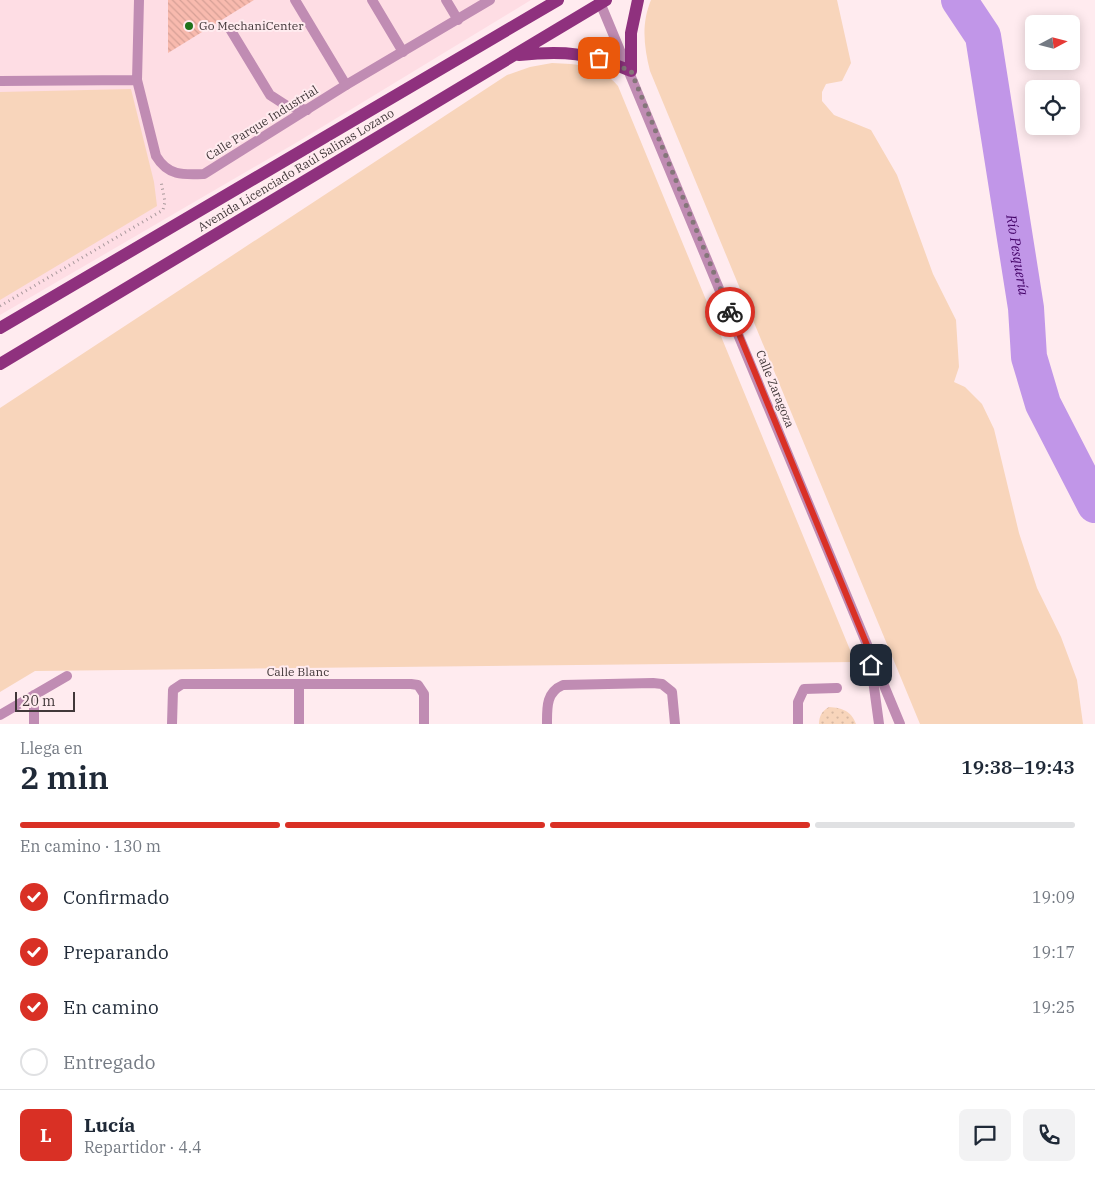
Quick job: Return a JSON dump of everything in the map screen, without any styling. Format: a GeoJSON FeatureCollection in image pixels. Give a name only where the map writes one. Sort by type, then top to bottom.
{"type":"FeatureCollection","features":[{"type":"Feature","properties":{"kind":"main road","name":"Avenida Licenciado Raúl Salinas Lozano"},"geometry":{"type":"LineString","coordinates":[[0,328],[558,0]]}},
{"type":"Feature","properties":{"kind":"main road"},"geometry":{"type":"LineString","coordinates":[[514,55],[566,52],[599,58],[631,71],[632,26],[638,0]]}},
{"type":"Feature","properties":{"kind":"main road","name":"Avenida Licenciado Raúl Salinas Lozano"},"geometry":{"type":"LineString","coordinates":[[0,364],[602,1]]}},
{"type":"Feature","properties":{"kind":"street"},"geometry":{"type":"LineString","coordinates":[[139,0],[137,80],[156,156]]}},
{"type":"Feature","properties":{"kind":"street"},"geometry":{"type":"LineString","coordinates":[[295,0],[346,85]]}},
{"type":"Feature","properties":{"kind":"street"},"geometry":{"type":"LineString","coordinates":[[372,0],[403,52]]}},
{"type":"Feature","properties":{"kind":"street"},"geometry":{"type":"LineString","coordinates":[[446,0],[458,20]]}},
{"type":"Feature","properties":{"kind":"street","name":"Calle Parque Industrial"},"geometry":{"type":"LineString","coordinates":[[156,156],[162,165],[180,175],[204,174],[346,85],[490,0]]}},
{"type":"Feature","properties":{"kind":"street","name":"Calle Zaragoza"},"geometry":{"type":"LineString","coordinates":[[602,1],[900,724]]}},
{"type":"Feature","properties":{"kind":"street"},"geometry":{"type":"LineString","coordinates":[[230,29],[270,95],[287,106],[306,110]]}},
{"type":"Feature","properties":{"kind":"street"},"geometry":{"type":"LineString","coordinates":[[0,82],[137,80]]}},
{"type":"Feature","properties":{"kind":"street","name":"Calle Zaragoza"},"geometry":{"type":"LineString","coordinates":[[869,650],[879,724]]}},
{"type":"Feature","properties":{"kind":"street"},"geometry":{"type":"LineString","coordinates":[[0,715],[67,676]]}},
{"type":"Feature","properties":{"kind":"street"},"geometry":{"type":"LineString","coordinates":[[547,724],[548,705],[552,692],[556,688],[570,684],[635,683],[662,684],[672,692],[675,724]]}},
{"type":"Feature","properties":{"kind":"street","name":"Calle Blanc"},"geometry":{"type":"LineString","coordinates":[[172,724],[175,687],[186,684],[411,684],[421,687],[424,694],[424,724]]}},
{"type":"Feature","properties":{"kind":"street"},"geometry":{"type":"LineString","coordinates":[[299,684],[299,724]]}},
{"type":"Feature","properties":{"kind":"street"},"geometry":{"type":"LineString","coordinates":[[798,724],[798,702],[804,690],[837,688]]}},
{"type":"Feature","properties":{"kind":"street"},"geometry":{"type":"LineString","coordinates":[[34,695],[34,724]]}},
{"type":"Feature","properties":{"kind":"path"},"geometry":{"type":"LineString","coordinates":[[0,306],[163,210],[165,202],[156,156]]}},
{"type":"Feature","properties":{"kind":"shaded area"},"geometry":{"type":"Polygon","coordinates":[[[0,0],[531,0],[294,144],[0,315],[0,0]]]}},
{"type":"Feature","properties":{"kind":"shaded area"},"geometry":{"type":"Polygon","coordinates":[[[651,0],[837,0],[851,63],[842,81],[826,84],[822,92],[822,101],[834,115],[871,130],[897,175],[933,274],[956,320],[959,367],[954,382],[965,387],[982,404],[994,429],[1019,533],[1037,588],[1061,637],[1077,680],[1083,724],[920,724],[650,71],[644,36],[651,0]]]}},
{"type":"Feature","properties":{"kind":"shaded area"},"geometry":{"type":"Polygon","coordinates":[[[552,63],[588,67],[604,74],[618,86],[855,662],[35,671],[0,692],[0,408],[507,75],[530,67],[552,63]]]}},
{"type":"Feature","properties":{"kind":"shaded area"},"geometry":{"type":"Polygon","coordinates":[[[131,89],[154,182],[157,206],[0,300],[0,92],[131,89]]]}},
{"type":"Feature","properties":{"kind":"shaded area"},"geometry":{"type":"Polygon","coordinates":[[[829,707],[846,711],[852,716],[856,724],[819,724],[821,714],[829,707]]]}},
{"type":"Feature","properties":{"kind":"building","name":"Go MechaniCenter"},"geometry":{"type":"Polygon","coordinates":[[[168,0],[254,0],[168,53],[168,0]]]}},
{"type":"Feature","properties":{"kind":"waterway","name":"Río Pesquería"},"geometry":{"type":"LineString","coordinates":[[959,0],[983,36],[1026,308],[1029,357],[1043,404],[1095,505]]}},
{"type":"Feature","properties":{"kind":"way so far"},"geometry":{"type":"LineString","coordinates":[[599,58],[631,71],[730,312]]}},
{"type":"Feature","properties":{"kind":"place","name":"Go MechaniCenter"},"geometry":{"type":"Point","coordinates":[189,26]}},
{"type":"Feature","properties":{"kind":"route"},"geometry":{"type":"LineString","coordinates":[[730,312],[869,650],[871,665]]}}]}
